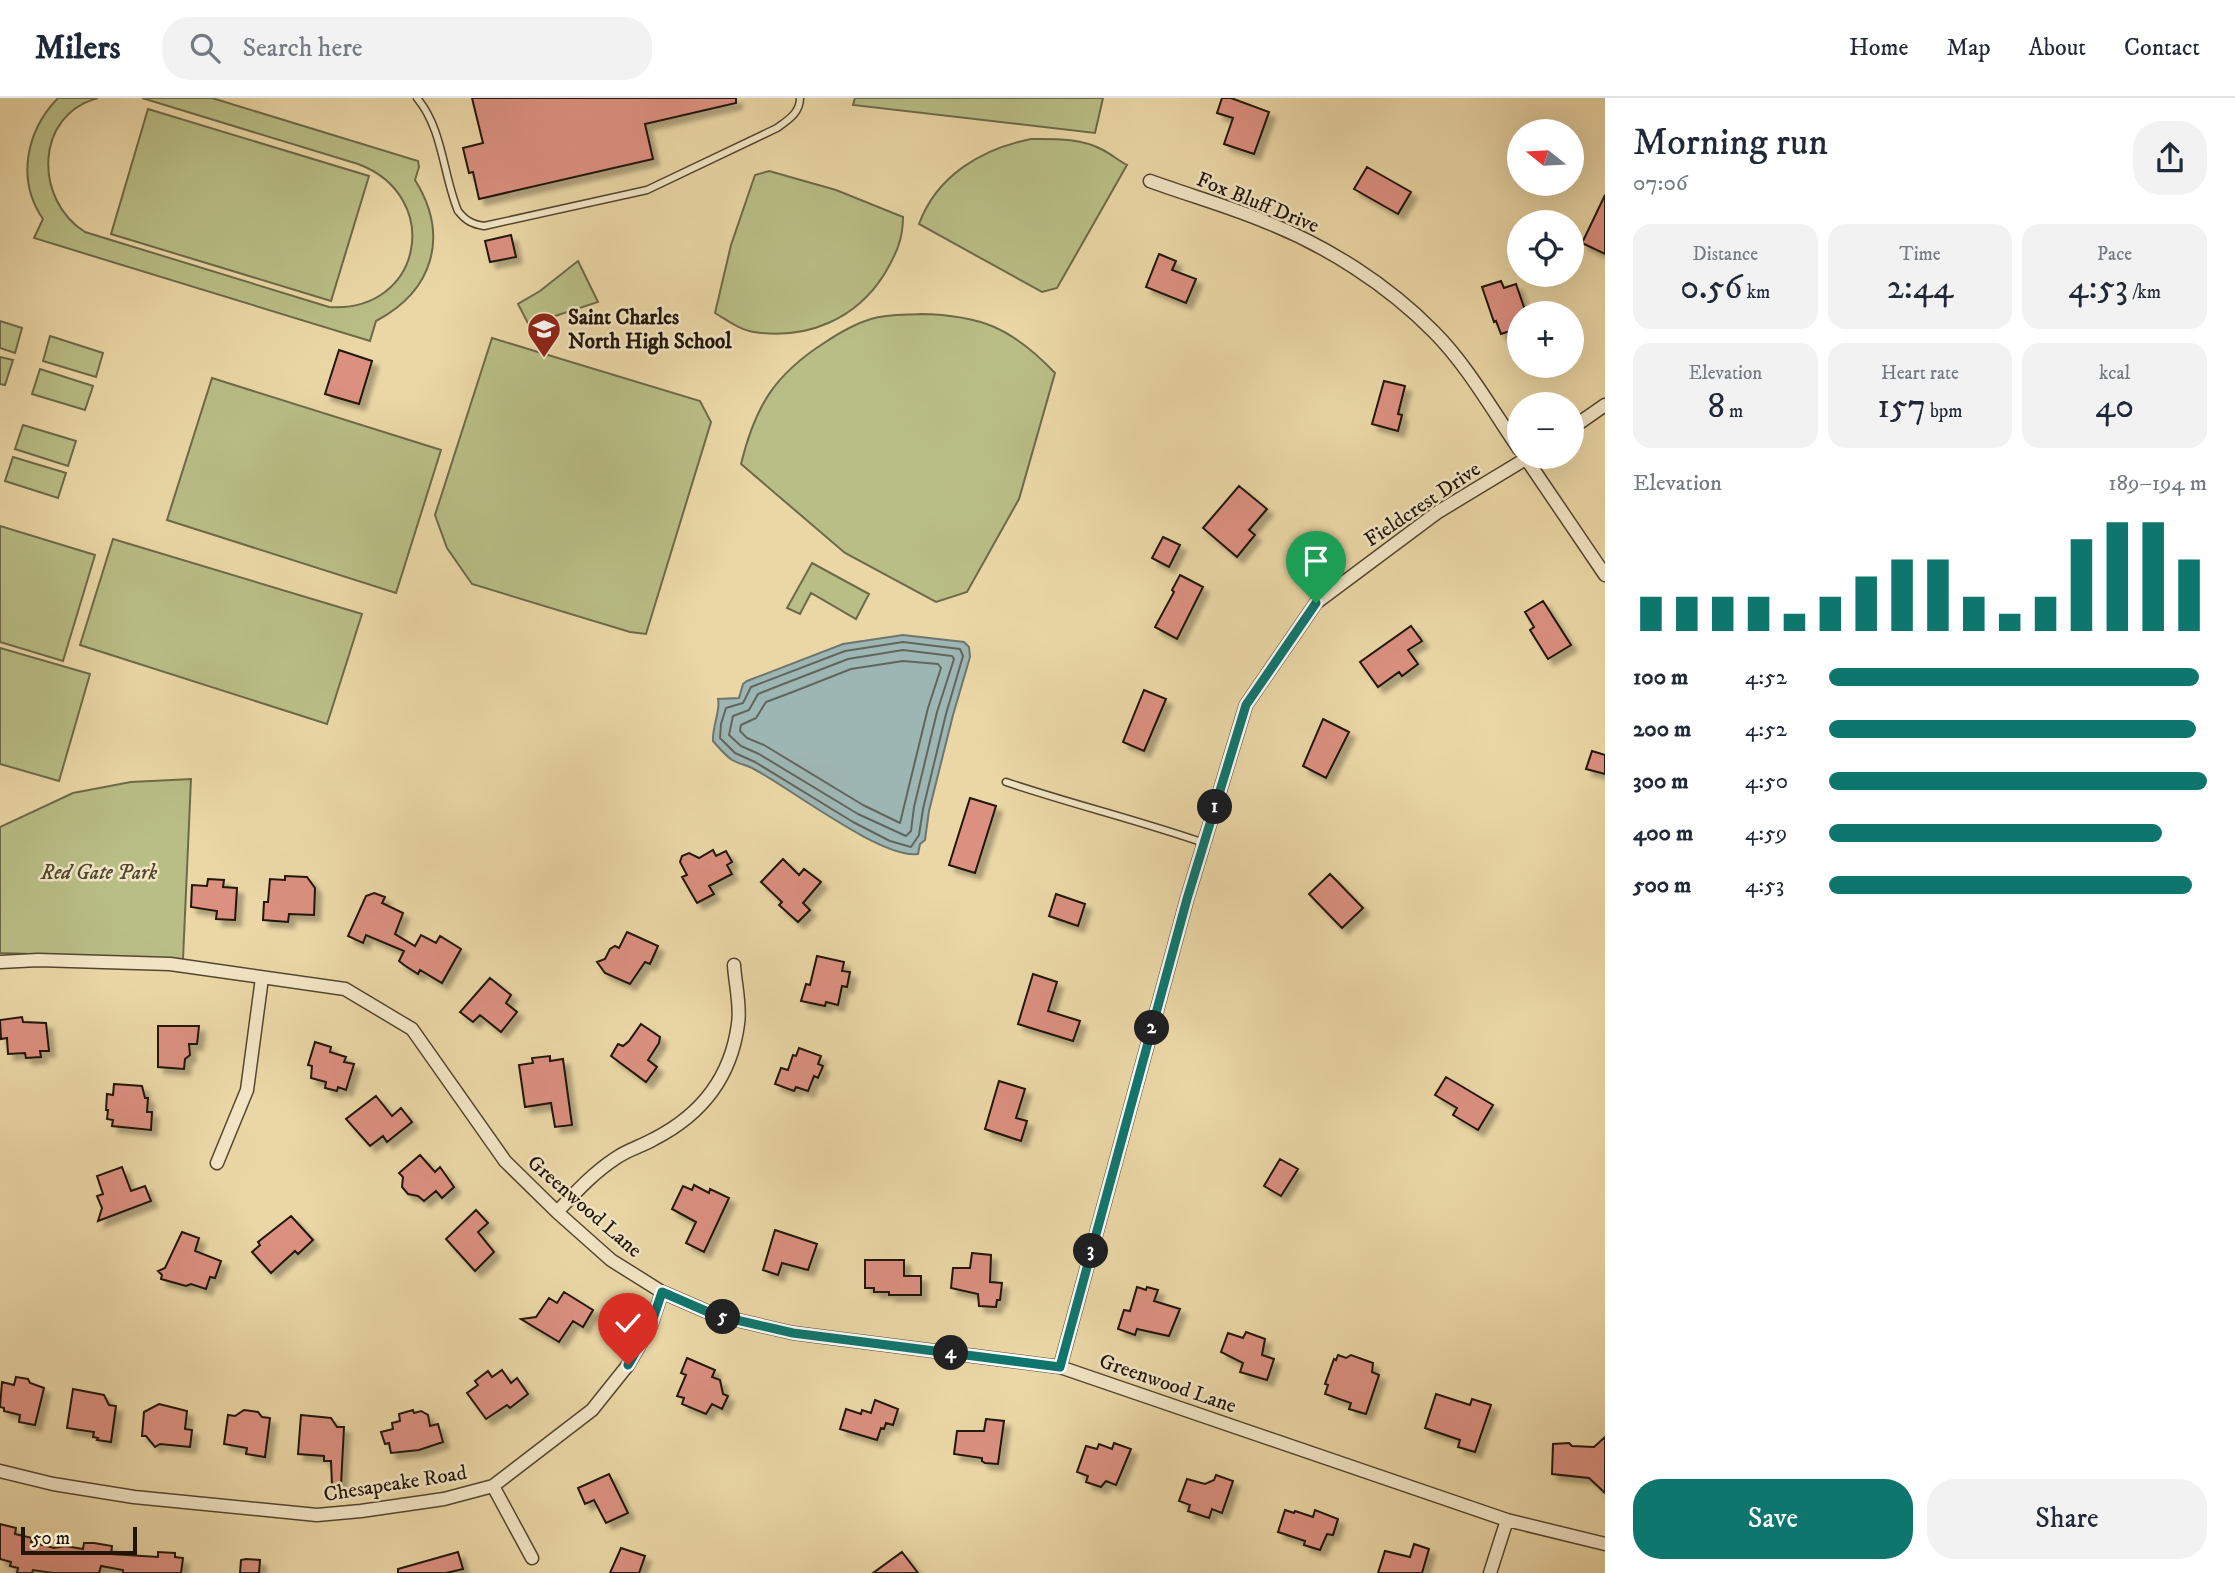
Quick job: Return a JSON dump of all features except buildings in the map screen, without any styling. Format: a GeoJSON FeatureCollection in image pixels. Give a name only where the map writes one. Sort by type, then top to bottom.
{"type":"FeatureCollection","features":[{"type":"Feature","properties":{"kind":"street","name":"Fox Bluff Drive"},"geometry":{"type":"LineString","coordinates":[[1150,181],[1266,222],[1321,248],[1386,289],[1436,333],[1507,430]]}},
{"type":"Feature","properties":{"kind":"street"},"geometry":{"type":"LineString","coordinates":[[1584,420],[1605,405]]}},
{"type":"Feature","properties":{"kind":"street","name":"Fieldcrest Drive"},"geometry":{"type":"LineString","coordinates":[[1060,1367],[1183,911],[1246,705],[1316,603],[1438,512],[1507,467]]}},
{"type":"Feature","properties":{"kind":"street","name":"Fox Bluff Drive"},"geometry":{"type":"LineString","coordinates":[[1534,469],[1605,575]]}},
{"type":"Feature","properties":{"kind":"street","name":"Greenwood Lane"},"geometry":{"type":"LineString","coordinates":[[0,962],[38,960],[170,964],[345,989],[412,1029],[505,1161],[611,1260],[662,1292],[715,1315],[793,1333],[1060,1367],[1507,1520],[1605,1545]]}},
{"type":"Feature","properties":{"kind":"street"},"geometry":{"type":"LineString","coordinates":[[557,1212],[588,1178],[618,1156],[655,1139],[690,1118],[711,1094],[729,1060],[739,1022],[734,965]]}},
{"type":"Feature","properties":{"kind":"street"},"geometry":{"type":"LineString","coordinates":[[217,1163],[247,1090],[262,978]]}},
{"type":"Feature","properties":{"kind":"street","name":"Chesapeake Road"},"geometry":{"type":"LineString","coordinates":[[0,1471],[53,1484],[134,1497],[317,1515],[444,1499],[493,1486],[592,1410],[628,1365],[651,1325],[662,1292]]}},
{"type":"Feature","properties":{"kind":"street"},"geometry":{"type":"LineString","coordinates":[[493,1486],[532,1558]]}},
{"type":"Feature","properties":{"kind":"street"},"geometry":{"type":"LineString","coordinates":[[1490,1573],[1507,1520]]}},
{"type":"Feature","properties":{"kind":"lane"},"geometry":{"type":"LineString","coordinates":[[417,98],[432,122],[458,211],[464,219],[484,226],[647,190],[777,128],[792,117],[800,105],[800,98]]}},
{"type":"Feature","properties":{"kind":"lane"},"geometry":{"type":"LineString","coordinates":[[1006,782],[1062,801],[1153,825],[1204,843]]}},
{"type":"Feature","properties":{"kind":"green space"},"geometry":{"type":"Polygon","coordinates":[[[58,98],[98,98],[77,107],[62,122],[52,139],[48,159],[50,180],[57,200],[68,218],[85,232],[329,307],[361,304],[385,292],[402,273],[411,250],[411,225],[403,201],[385,180],[358,164],[142,98],[212,98],[418,161],[415,180],[426,201],[432,221],[433,241],[423,278],[395,309],[376,321],[370,341],[34,238],[43,219],[29,188],[28,156],[38,125],[58,98]]]}},
{"type":"Feature","properties":{"kind":"green space"},"geometry":{"type":"Polygon","coordinates":[[[855,98],[1103,98],[1095,133],[853,105],[855,98]]]}},
{"type":"Feature","properties":{"kind":"green space"},"geometry":{"type":"Polygon","coordinates":[[[148,109],[369,176],[331,301],[111,234],[148,109]]]}},
{"type":"Feature","properties":{"kind":"green space"},"geometry":{"type":"Polygon","coordinates":[[[1031,139],[1086,143],[1127,165],[1057,288],[1042,292],[919,224],[937,191],[963,167],[995,150],[1031,139]]]}},
{"type":"Feature","properties":{"kind":"green space"},"geometry":{"type":"Polygon","coordinates":[[[769,171],[836,190],[903,217],[896,253],[874,289],[860,303],[829,323],[793,333],[749,331],[715,313],[731,245],[755,175],[769,171]]]}},
{"type":"Feature","properties":{"kind":"green space"},"geometry":{"type":"Polygon","coordinates":[[[578,261],[598,302],[552,317],[531,329],[518,304],[540,291],[578,261]]]}},
{"type":"Feature","properties":{"kind":"green space"},"geometry":{"type":"Polygon","coordinates":[[[920,314],[961,317],[994,327],[1024,345],[1055,373],[1019,499],[967,592],[936,602],[845,553],[741,464],[760,409],[779,380],[792,367],[824,343],[859,323],[883,316],[920,314]]]}},
{"type":"Feature","properties":{"kind":"green space"},"geometry":{"type":"Polygon","coordinates":[[[0,321],[22,328],[15,353],[0,348],[0,321]]]}},
{"type":"Feature","properties":{"kind":"green space"},"geometry":{"type":"Polygon","coordinates":[[[50,336],[103,353],[96,377],[43,361],[50,336]]]}},
{"type":"Feature","properties":{"kind":"green space"},"geometry":{"type":"Polygon","coordinates":[[[492,338],[700,401],[711,422],[646,634],[630,632],[472,584],[447,548],[435,515],[492,338]]]}},
{"type":"Feature","properties":{"kind":"green space"},"geometry":{"type":"Polygon","coordinates":[[[0,357],[13,360],[5,385],[0,384],[0,357]]]}},
{"type":"Feature","properties":{"kind":"green space"},"geometry":{"type":"Polygon","coordinates":[[[40,369],[93,386],[85,410],[32,394],[40,369]]]}},
{"type":"Feature","properties":{"kind":"green space"},"geometry":{"type":"Polygon","coordinates":[[[212,378],[441,450],[396,593],[167,520],[212,378]]]}},
{"type":"Feature","properties":{"kind":"green space"},"geometry":{"type":"Polygon","coordinates":[[[23,425],[76,441],[68,466],[15,449],[23,425]]]}},
{"type":"Feature","properties":{"kind":"green space"},"geometry":{"type":"Polygon","coordinates":[[[13,457],[66,473],[58,498],[5,481],[13,457]]]}},
{"type":"Feature","properties":{"kind":"green space"},"geometry":{"type":"Polygon","coordinates":[[[0,526],[95,555],[63,661],[0,642],[0,526]]]}},
{"type":"Feature","properties":{"kind":"green space"},"geometry":{"type":"Polygon","coordinates":[[[113,539],[362,614],[327,724],[80,645],[113,539]]]}},
{"type":"Feature","properties":{"kind":"green space"},"geometry":{"type":"Polygon","coordinates":[[[812,563],[869,594],[856,619],[811,593],[800,614],[787,608],[812,563]]]}},
{"type":"Feature","properties":{"kind":"green space"},"geometry":{"type":"Polygon","coordinates":[[[0,648],[90,674],[59,781],[0,764],[0,648]]]}},
{"type":"Feature","properties":{"kind":"green space","name":"Red Gate Park"},"geometry":{"type":"Polygon","coordinates":[[[191,779],[183,959],[0,953],[0,827],[73,793],[131,782],[191,779]]]}},
{"type":"Feature","properties":{"kind":"water"},"geometry":{"type":"Polygon","coordinates":[[[903,635],[964,642],[969,647],[970,657],[929,811],[925,840],[920,844],[918,854],[902,853],[859,834],[768,777],[732,760],[713,741],[718,699],[739,698],[743,684],[747,681],[843,644],[903,635]]]}},
{"type":"Feature","properties":{"kind":"place","name":"Saint Charles North High School"},"geometry":{"type":"Point","coordinates":[544,359]}},
{"type":"Feature","properties":{"kind":"route"},"geometry":{"type":"LineString","coordinates":[[628,1365],[651,1325],[662,1292],[715,1315],[793,1333],[1060,1367],[1187,899],[1246,705],[1316,603]]}}]}
